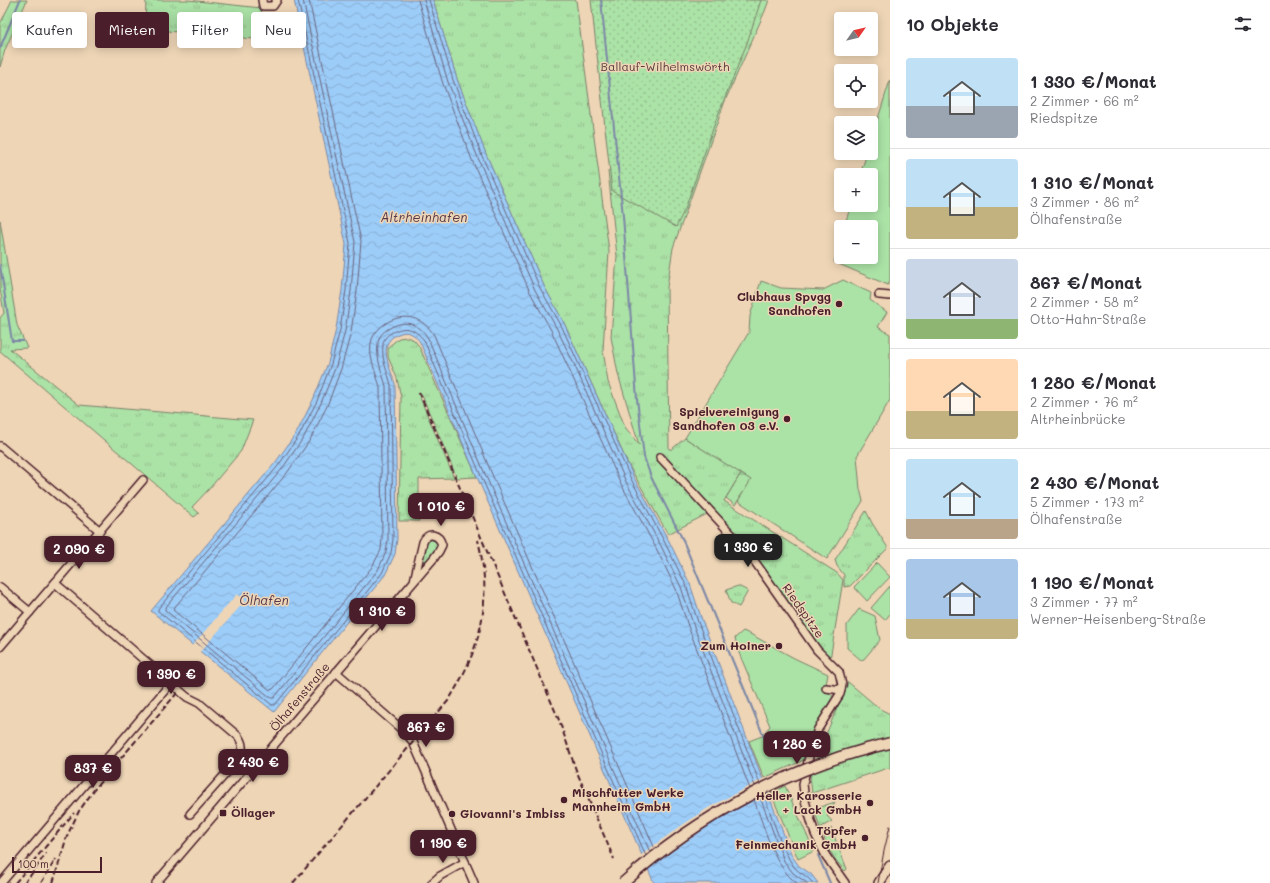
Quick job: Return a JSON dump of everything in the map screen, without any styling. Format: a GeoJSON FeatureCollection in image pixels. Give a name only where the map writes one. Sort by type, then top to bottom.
{"type":"FeatureCollection","features":[{"type":"Feature","properties":{"kind":"main road"},"geometry":{"type":"LineString","coordinates":[[623,883],[657,854],[690,830],[727,807],[761,789],[819,764],[890,743]]}},
{"type":"Feature","properties":{"kind":"street"},"geometry":{"type":"LineString","coordinates":[[263,3],[273,6],[277,0]]}},
{"type":"Feature","properties":{"kind":"street"},"geometry":{"type":"LineString","coordinates":[[879,295],[890,296]]}},
{"type":"Feature","properties":{"kind":"street"},"geometry":{"type":"LineString","coordinates":[[0,446],[100,531]]}},
{"type":"Feature","properties":{"kind":"street","name":"Riedspitze"},"geometry":{"type":"LineString","coordinates":[[660,457],[748,552],[817,650],[839,672],[842,679],[841,690]]}},
{"type":"Feature","properties":{"kind":"street"},"geometry":{"type":"LineString","coordinates":[[0,647],[143,480]]}},
{"type":"Feature","properties":{"kind":"street","name":"Ölhafenstraße"},"geometry":{"type":"LineString","coordinates":[[156,883],[440,551],[442,545],[441,539],[436,535],[426,537],[423,542],[414,581]]}},
{"type":"Feature","properties":{"kind":"street"},"geometry":{"type":"LineString","coordinates":[[55,583],[187,697],[198,703],[238,736],[243,747],[242,753],[238,760],[190,814]]}},
{"type":"Feature","properties":{"kind":"street"},"geometry":{"type":"LineString","coordinates":[[0,587],[30,612]]}},
{"type":"Feature","properties":{"kind":"street"},"geometry":{"type":"LineString","coordinates":[[336,672],[407,734],[413,742],[474,883]]}},
{"type":"Feature","properties":{"kind":"street"},"geometry":{"type":"LineString","coordinates":[[1,883],[171,683]]}},
{"type":"Feature","properties":{"kind":"street"},"geometry":{"type":"LineString","coordinates":[[826,688],[841,690],[818,729],[810,752],[803,784],[805,801],[815,834],[826,856],[844,881],[852,883]]}},
{"type":"Feature","properties":{"kind":"street"},"geometry":{"type":"LineString","coordinates":[[432,883],[440,876],[465,862]]}},
{"type":"Feature","properties":{"kind":"street"},"geometry":{"type":"LineString","coordinates":[[879,883],[890,866]]}},
{"type":"Feature","properties":{"kind":"green space"},"geometry":{"type":"Polygon","coordinates":[[[12,0],[27,0],[22,12],[12,12],[12,34],[0,67],[0,24],[12,0]]]}},
{"type":"Feature","properties":{"kind":"green space"},"geometry":{"type":"Polygon","coordinates":[[[146,0],[188,0],[261,8],[262,12],[251,12],[251,39],[243,38],[243,12],[177,12],[177,32],[169,31],[169,12],[146,12],[146,0]]]}},
{"type":"Feature","properties":{"kind":"green space"},"geometry":{"type":"Polygon","coordinates":[[[433,0],[576,0],[609,251],[603,350],[608,382],[625,427],[639,445],[618,374],[611,337],[617,256],[608,171],[622,170],[750,0],[769,0],[725,101],[673,248],[667,287],[669,449],[672,449],[685,438],[741,473],[724,501],[837,573],[843,580],[830,660],[804,629],[749,550],[715,510],[668,534],[628,464],[564,323],[544,286],[486,154],[457,79],[433,0]]]}},
{"type":"Feature","properties":{"kind":"green space","name":"Ballauf-Wilhelmswörth"},"geometry":{"type":"Polygon","coordinates":[[[591,0],[761,0],[747,43],[716,120],[685,209],[676,227],[612,191],[591,0]]]}},
{"type":"Feature","properties":{"kind":"green space"},"geometry":{"type":"Polygon","coordinates":[[[890,80],[890,281],[888,285],[839,264],[878,264],[878,220],[846,220],[849,212],[878,212],[878,168],[862,168],[865,160],[878,160],[878,119],[890,80]]]}},
{"type":"Feature","properties":{"kind":"green space"},"geometry":{"type":"Polygon","coordinates":[[[0,220],[17,325],[27,348],[10,349],[79,405],[253,420],[241,451],[192,507],[199,513],[194,517],[0,351],[0,318],[4,313],[0,289],[0,220]]]}},
{"type":"Feature","properties":{"kind":"green space","name":"Spielvereinigung Sandhofen 03 e.V."},"geometry":{"type":"Polygon","coordinates":[[[843,280],[871,293],[870,300],[887,312],[878,327],[890,334],[890,400],[857,456],[860,489],[863,501],[827,559],[738,501],[751,480],[685,438],[749,332],[750,316],[761,281],[781,288],[823,290],[843,280]]]}},
{"type":"Feature","properties":{"kind":"green space"},"geometry":{"type":"Polygon","coordinates":[[[407,337],[414,340],[419,346],[477,477],[457,478],[421,393],[418,393],[454,478],[419,479],[419,521],[399,521],[401,398],[397,378],[388,357],[388,347],[399,338],[407,337]]]}},
{"type":"Feature","properties":{"kind":"green space"},"geometry":{"type":"Polygon","coordinates":[[[741,473],[752,480],[735,505],[726,498],[741,473]]]}},
{"type":"Feature","properties":{"kind":"green space"},"geometry":{"type":"Polygon","coordinates":[[[866,511],[888,548],[850,586],[844,587],[844,575],[837,566],[835,560],[866,511]]]}},
{"type":"Feature","properties":{"kind":"green space"},"geometry":{"type":"Polygon","coordinates":[[[429,540],[436,541],[437,548],[424,566],[421,566],[420,564],[426,543],[429,540]]]}},
{"type":"Feature","properties":{"kind":"green space"},"geometry":{"type":"Polygon","coordinates":[[[877,563],[890,577],[867,601],[854,587],[877,563]]]}},
{"type":"Feature","properties":{"kind":"green space"},"geometry":{"type":"Polygon","coordinates":[[[738,586],[748,591],[739,607],[731,603],[726,590],[738,586]]]}},
{"type":"Feature","properties":{"kind":"green space"},"geometry":{"type":"Polygon","coordinates":[[[890,586],[890,614],[885,620],[871,608],[890,586]]]}},
{"type":"Feature","properties":{"kind":"green space"},"geometry":{"type":"Polygon","coordinates":[[[859,609],[875,616],[880,640],[864,659],[861,660],[847,648],[847,625],[859,609]]]}},
{"type":"Feature","properties":{"kind":"green space"},"geometry":{"type":"Polygon","coordinates":[[[743,631],[828,674],[825,690],[835,698],[806,759],[764,778],[749,741],[762,736],[770,726],[739,653],[735,638],[743,631]]]}},
{"type":"Feature","properties":{"kind":"green space"},"geometry":{"type":"Polygon","coordinates":[[[848,682],[880,709],[890,714],[890,769],[888,768],[812,793],[810,776],[848,682]]]}},
{"type":"Feature","properties":{"kind":"green space"},"geometry":{"type":"Polygon","coordinates":[[[785,786],[814,851],[798,859],[771,793],[785,786]]]}},
{"type":"Feature","properties":{"kind":"green space"},"geometry":{"type":"Polygon","coordinates":[[[835,802],[827,816],[832,821],[820,828],[814,809],[835,802]]]}},
{"type":"Feature","properties":{"kind":"green space"},"geometry":{"type":"Polygon","coordinates":[[[831,828],[847,869],[845,871],[832,855],[824,837],[831,828]]]}},
{"type":"Feature","properties":{"kind":"water","name":"Altrheinhafen"},"geometry":{"type":"Polygon","coordinates":[[[294,0],[433,0],[457,79],[486,154],[544,286],[564,323],[634,478],[669,541],[690,584],[702,620],[792,856],[799,866],[811,874],[818,883],[654,883],[477,477],[420,342],[407,332],[393,337],[388,342],[386,348],[386,355],[395,384],[397,539],[395,554],[385,575],[274,712],[151,611],[275,463],[297,432],[313,400],[328,363],[336,329],[342,290],[346,244],[304,48],[306,48],[306,12],[297,12],[294,0]]]}},
{"type":"Feature","properties":{"kind":"pier"},"geometry":{"type":"Polygon","coordinates":[[[237,594],[245,601],[199,653],[191,647],[237,594]]]}},
{"type":"Feature","properties":{"kind":"pier"},"geometry":{"type":"Polygon","coordinates":[[[764,778],[769,792],[717,820],[646,871],[640,856],[650,848],[708,808],[764,778]]]}},
{"type":"Feature","properties":{"kind":"waterway"},"geometry":{"type":"LineString","coordinates":[[0,48],[20,0]]}},
{"type":"Feature","properties":{"kind":"waterway"},"geometry":{"type":"LineString","coordinates":[[601,0],[623,216],[637,399],[644,457],[651,477],[682,538],[764,737]]}},
{"type":"Feature","properties":{"kind":"waterway"},"geometry":{"type":"LineString","coordinates":[[0,265],[12,341],[23,341]]}},
{"type":"Feature","properties":{"kind":"waterway"},"geometry":{"type":"LineString","coordinates":[[818,855],[830,883]]}},
{"type":"Feature","properties":{"kind":"tram line"},"geometry":{"type":"LineString","coordinates":[[878,883],[890,826]]}},
{"type":"Feature","properties":{"kind":"railway"},"geometry":{"type":"LineString","coordinates":[[419,392],[559,720],[576,770],[614,859]]}},
{"type":"Feature","properties":{"kind":"railway"},"geometry":{"type":"LineString","coordinates":[[293,883],[448,701],[459,682],[469,663],[476,644],[484,604],[484,584],[478,540]]}},
{"type":"Feature","properties":{"kind":"railway"},"geometry":{"type":"LineString","coordinates":[[53,883],[67,836],[79,811],[96,787],[178,692]]}},
{"type":"Feature","properties":{"kind":"railway"},"geometry":{"type":"LineString","coordinates":[[15,883],[74,813]]}},
{"type":"Feature","properties":{"kind":"railway"},"geometry":{"type":"LineString","coordinates":[[24,883],[46,853]]}},
{"type":"Feature","properties":{"kind":"railway"},"geometry":{"type":"LineString","coordinates":[[41,883],[56,859]]}},
{"type":"Feature","properties":{"kind":"place","name":"Clubhaus Spvgg Sandhofen"},"geometry":{"type":"Point","coordinates":[839,304]}},
{"type":"Feature","properties":{"kind":"place","name":"Spielvereinigung Sandhofen 03 e.V."},"geometry":{"type":"Point","coordinates":[787,419]}},
{"type":"Feature","properties":{"kind":"place","name":"Zum Hoiner"},"geometry":{"type":"Point","coordinates":[779,646]}},
{"type":"Feature","properties":{"kind":"place","name":"Mischfutter Werke Mannheim GmbH"},"geometry":{"type":"Point","coordinates":[564,800]}},
{"type":"Feature","properties":{"kind":"place","name":"Heller Karosserie + Lack GmbH"},"geometry":{"type":"Point","coordinates":[870,803]}},
{"type":"Feature","properties":{"kind":"place","name":"Öllager"},"geometry":{"type":"Point","coordinates":[223,813]}},
{"type":"Feature","properties":{"kind":"place","name":"Giovanni's Imbiss"},"geometry":{"type":"Point","coordinates":[452,814]}},
{"type":"Feature","properties":{"kind":"place","name":"Töpfer Feinmechanik GmbH"},"geometry":{"type":"Point","coordinates":[865,838]}},
{"type":"Feature","properties":{"kind":"water label","name":"Ölhafen"},"geometry":{"type":"Point","coordinates":[264,600]}}]}
